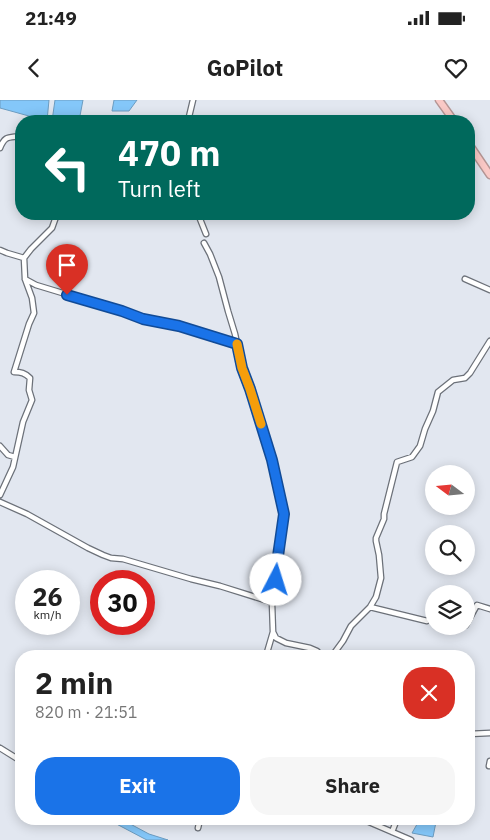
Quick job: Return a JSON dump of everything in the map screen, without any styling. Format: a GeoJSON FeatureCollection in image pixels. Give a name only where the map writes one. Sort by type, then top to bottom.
{"type":"FeatureCollection","features":[{"type":"Feature","properties":{"kind":"highway"},"geometry":{"type":"LineString","coordinates":[[439,100],[450,115]]}},
{"type":"Feature","properties":{"kind":"highway"},"geometry":{"type":"LineString","coordinates":[[475,153],[490,175]]}},
{"type":"Feature","properties":{"kind":"street"},"geometry":{"type":"LineString","coordinates":[[189,115],[193,100]]}},
{"type":"Feature","properties":{"kind":"street"},"geometry":{"type":"LineString","coordinates":[[0,148],[6,138],[15,137]]}},
{"type":"Feature","properties":{"kind":"street"},"geometry":{"type":"LineString","coordinates":[[0,495],[13,467],[23,422],[32,400],[29,390],[30,378],[21,372],[14,372],[34,314],[32,298],[25,279],[24,258],[52,228],[55,220]]}},
{"type":"Feature","properties":{"kind":"street"},"geometry":{"type":"LineString","coordinates":[[200,220],[206,234]]}},
{"type":"Feature","properties":{"kind":"street"},"geometry":{"type":"LineString","coordinates":[[204,243],[219,277],[242,368],[272,460],[284,514],[272,603],[273,632],[268,650]]}},
{"type":"Feature","properties":{"kind":"street"},"geometry":{"type":"LineString","coordinates":[[0,250],[24,258]]}},
{"type":"Feature","properties":{"kind":"street"},"geometry":{"type":"LineString","coordinates":[[25,279],[36,285],[143,319],[179,326],[237,344]]}},
{"type":"Feature","properties":{"kind":"street"},"geometry":{"type":"LineString","coordinates":[[465,279],[490,290]]}},
{"type":"Feature","properties":{"kind":"street"},"geometry":{"type":"LineString","coordinates":[[336,650],[351,626],[370,607],[376,597],[381,578],[376,538],[384,519],[397,462],[412,456],[420,446],[438,392],[453,380],[465,378],[490,341]]}},
{"type":"Feature","properties":{"kind":"street"},"geometry":{"type":"LineString","coordinates":[[0,446],[8,455],[15,457]]}},
{"type":"Feature","properties":{"kind":"street"},"geometry":{"type":"LineString","coordinates":[[0,502],[27,514],[110,558],[123,559],[220,586],[272,603]]}},
{"type":"Feature","properties":{"kind":"street"},"geometry":{"type":"LineString","coordinates":[[475,609],[477,605],[490,609]]}},
{"type":"Feature","properties":{"kind":"street"},"geometry":{"type":"LineString","coordinates":[[370,607],[425,621]]}},
{"type":"Feature","properties":{"kind":"street"},"geometry":{"type":"LineString","coordinates":[[273,632],[276,638],[314,650]]}},
{"type":"Feature","properties":{"kind":"street"},"geometry":{"type":"LineString","coordinates":[[475,734],[490,733]]}},
{"type":"Feature","properties":{"kind":"street"},"geometry":{"type":"LineString","coordinates":[[0,748],[15,757]]}},
{"type":"Feature","properties":{"kind":"street"},"geometry":{"type":"LineString","coordinates":[[490,761],[490,766]]}},
{"type":"Feature","properties":{"kind":"street"},"geometry":{"type":"LineString","coordinates":[[376,825],[411,840]]}},
{"type":"Feature","properties":{"kind":"street"},"geometry":{"type":"LineString","coordinates":[[392,832],[395,825]]}},
{"type":"Feature","properties":{"kind":"water"},"geometry":{"type":"Polygon","coordinates":[[[0,100],[49,100],[48,115],[25,115],[0,108],[0,100]]]}},
{"type":"Feature","properties":{"kind":"water"},"geometry":{"type":"Polygon","coordinates":[[[55,100],[83,100],[80,115],[53,115],[55,100]]]}},
{"type":"Feature","properties":{"kind":"water"},"geometry":{"type":"Polygon","coordinates":[[[114,100],[137,100],[129,111],[112,111],[114,100]]]}},
{"type":"Feature","properties":{"kind":"water"},"geometry":{"type":"Polygon","coordinates":[[[118,825],[132,825],[149,834],[168,840],[147,840],[118,825]]]}},
{"type":"Feature","properties":{"kind":"water"},"geometry":{"type":"Polygon","coordinates":[[[417,825],[435,825],[433,837],[412,833],[417,825]]]}},
{"type":"Feature","properties":{"kind":"slow traffic"},"geometry":{"type":"LineString","coordinates":[[237,344],[242,368],[261,424]]}},
{"type":"Feature","properties":{"kind":"route"},"geometry":{"type":"LineString","coordinates":[[67,295],[143,319],[179,326],[237,344],[242,368],[272,460],[284,514],[276,580]]}}]}
